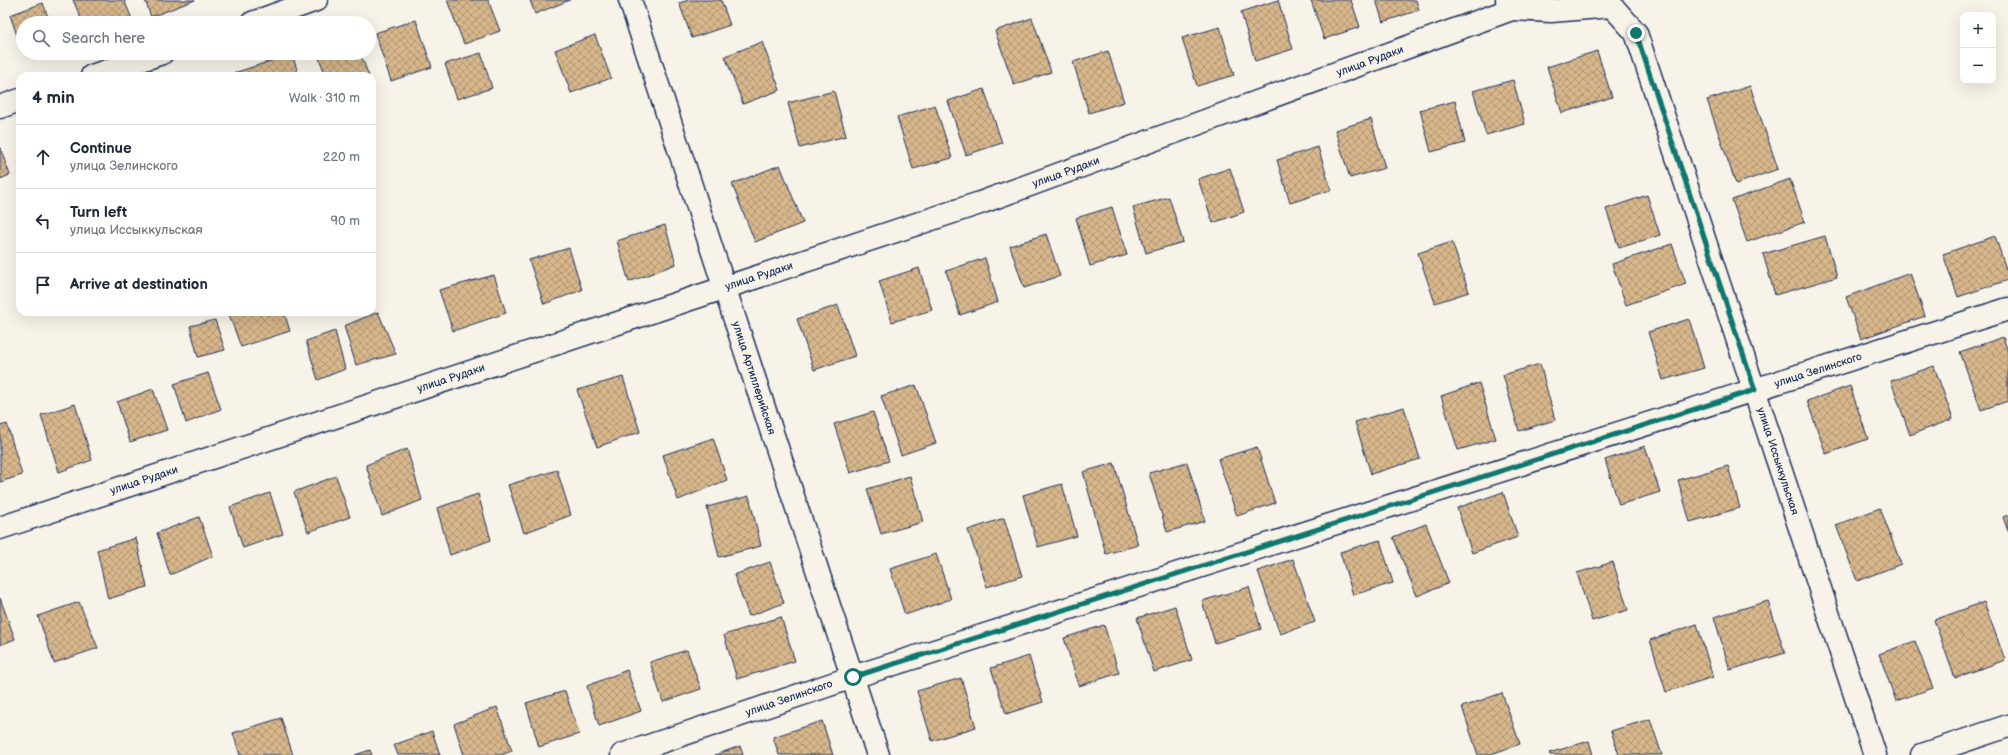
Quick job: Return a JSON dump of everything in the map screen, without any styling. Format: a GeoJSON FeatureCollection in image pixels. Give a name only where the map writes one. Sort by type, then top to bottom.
{"type":"FeatureCollection","features":[{"type":"Feature","properties":{"kind":"street"},"geometry":{"type":"LineString","coordinates":[[271,16],[316,0]]}},
{"type":"Feature","properties":{"kind":"street","name":"улица Артиллерийская"},"geometry":{"type":"LineString","coordinates":[[630,0],[878,755]]}},
{"type":"Feature","properties":{"kind":"street","name":"улица Рудаки"},"geometry":{"type":"LineString","coordinates":[[0,528],[980,203],[1510,4]]}},
{"type":"Feature","properties":{"kind":"street","name":"улица Иссыккульская"},"geometry":{"type":"LineString","coordinates":[[1510,4],[1551,11],[1612,6],[1636,33],[1875,755]]}},
{"type":"Feature","properties":{"kind":"street"},"geometry":{"type":"LineString","coordinates":[[104,72],[141,60]]}},
{"type":"Feature","properties":{"kind":"street"},"geometry":{"type":"LineString","coordinates":[[0,107],[16,101]]}},
{"type":"Feature","properties":{"kind":"street","name":"улица Зелинского"},"geometry":{"type":"LineString","coordinates":[[622,755],[853,677],[2008,309]]}},
{"type":"Feature","properties":{"kind":"street"},"geometry":{"type":"LineString","coordinates":[[1922,755],[2008,726]]}},
{"type":"Feature","properties":{"kind":"building"},"geometry":{"type":"Polygon","coordinates":[[[73,0],[124,0],[131,16],[80,16],[73,0]]]}},
{"type":"Feature","properties":{"kind":"building"},"geometry":{"type":"Polygon","coordinates":[[[145,0],[195,0],[154,16],[151,16],[145,0]]]}},
{"type":"Feature","properties":{"kind":"building"},"geometry":{"type":"Polygon","coordinates":[[[447,0],[488,0],[500,31],[464,44],[447,0]]]}},
{"type":"Feature","properties":{"kind":"building"},"geometry":{"type":"Polygon","coordinates":[[[530,0],[570,0],[535,14],[530,0]]]}},
{"type":"Feature","properties":{"kind":"building"},"geometry":{"type":"Polygon","coordinates":[[[689,0],[721,0],[730,25],[692,38],[679,3],[689,0]]]}},
{"type":"Feature","properties":{"kind":"building"},"geometry":{"type":"Polygon","coordinates":[[[1278,0],[1293,49],[1255,61],[1241,12],[1278,0]]]}},
{"type":"Feature","properties":{"kind":"building"},"geometry":{"type":"Polygon","coordinates":[[[1311,0],[1351,0],[1360,27],[1324,39],[1311,0]]]}},
{"type":"Feature","properties":{"kind":"building"},"geometry":{"type":"Polygon","coordinates":[[[1376,0],[1416,0],[1419,10],[1383,22],[1376,0]]]}},
{"type":"Feature","properties":{"kind":"building"},"geometry":{"type":"Polygon","coordinates":[[[43,3],[48,16],[16,16],[16,33],[10,15],[43,3]]]}},
{"type":"Feature","properties":{"kind":"building"},"geometry":{"type":"Polygon","coordinates":[[[1032,18],[1051,72],[1014,85],[995,31],[1032,18]]]}},
{"type":"Feature","properties":{"kind":"building"},"geometry":{"type":"Polygon","coordinates":[[[416,20],[432,67],[391,81],[376,33],[416,20]]]}},
{"type":"Feature","properties":{"kind":"building"},"geometry":{"type":"Polygon","coordinates":[[[1220,27],[1234,75],[1197,86],[1182,38],[1220,27]]]}},
{"type":"Feature","properties":{"kind":"building"},"geometry":{"type":"Polygon","coordinates":[[[595,35],[611,78],[571,93],[555,50],[595,35]]]}},
{"type":"Feature","properties":{"kind":"building"},"geometry":{"type":"Polygon","coordinates":[[[762,42],[780,90],[743,104],[725,56],[762,42]]]}},
{"type":"Feature","properties":{"kind":"building"},"geometry":{"type":"Polygon","coordinates":[[[1108,51],[1124,102],[1089,113],[1073,62],[1108,51]]]}},
{"type":"Feature","properties":{"kind":"building"},"geometry":{"type":"Polygon","coordinates":[[[1597,51],[1612,97],[1562,113],[1547,67],[1597,51]]]}},
{"type":"Feature","properties":{"kind":"building"},"geometry":{"type":"Polygon","coordinates":[[[481,53],[492,88],[457,99],[445,64],[481,53]]]}},
{"type":"Feature","properties":{"kind":"building"},"geometry":{"type":"Polygon","coordinates":[[[274,60],[294,60],[298,72],[237,72],[274,60]]]}},
{"type":"Feature","properties":{"kind":"building"},"geometry":{"type":"Polygon","coordinates":[[[320,60],[363,60],[367,72],[324,72],[320,60]]]}},
{"type":"Feature","properties":{"kind":"building"},"geometry":{"type":"Polygon","coordinates":[[[1513,80],[1525,124],[1486,135],[1473,91],[1513,80]]]}},
{"type":"Feature","properties":{"kind":"building"},"geometry":{"type":"Polygon","coordinates":[[[1750,86],[1778,169],[1736,184],[1707,100],[1750,86]]]}},
{"type":"Feature","properties":{"kind":"building"},"geometry":{"type":"Polygon","coordinates":[[[984,89],[1002,143],[966,155],[948,101],[984,89]]]}},
{"type":"Feature","properties":{"kind":"building"},"geometry":{"type":"Polygon","coordinates":[[[834,91],[846,136],[800,148],[788,103],[834,91]]]}},
{"type":"Feature","properties":{"kind":"building"},"geometry":{"type":"Polygon","coordinates":[[[1455,101],[1465,143],[1431,152],[1420,110],[1455,101]]]}},
{"type":"Feature","properties":{"kind":"building"},"geometry":{"type":"Polygon","coordinates":[[[935,105],[952,158],[913,169],[897,117],[935,105]]]}},
{"type":"Feature","properties":{"kind":"building"},"geometry":{"type":"Polygon","coordinates":[[[1371,119],[1385,168],[1350,178],[1335,130],[1371,119]]]}},
{"type":"Feature","properties":{"kind":"building"},"geometry":{"type":"Polygon","coordinates":[[[0,147],[10,175],[0,179],[0,147]]]}},
{"type":"Feature","properties":{"kind":"building"},"geometry":{"type":"Polygon","coordinates":[[[1318,147],[1331,190],[1290,203],[1277,160],[1318,147]]]}},
{"type":"Feature","properties":{"kind":"building"},"geometry":{"type":"Polygon","coordinates":[[[780,165],[803,223],[755,242],[732,184],[780,165]]]}},
{"type":"Feature","properties":{"kind":"building"},"geometry":{"type":"Polygon","coordinates":[[[1230,168],[1244,212],[1213,223],[1198,179],[1230,168]]]}},
{"type":"Feature","properties":{"kind":"building"},"geometry":{"type":"Polygon","coordinates":[[[1790,179],[1805,222],[1747,242],[1732,200],[1790,179]]]}},
{"type":"Feature","properties":{"kind":"building"},"geometry":{"type":"Polygon","coordinates":[[[1647,195],[1660,235],[1619,248],[1606,209],[1647,195]]]}},
{"type":"Feature","properties":{"kind":"building"},"geometry":{"type":"Polygon","coordinates":[[[1169,197],[1183,242],[1146,253],[1133,207],[1169,197]]]}},
{"type":"Feature","properties":{"kind":"building"},"geometry":{"type":"Polygon","coordinates":[[[1112,207],[1127,255],[1090,266],[1076,218],[1112,207]]]}},
{"type":"Feature","properties":{"kind":"building"},"geometry":{"type":"Polygon","coordinates":[[[665,225],[676,264],[629,282],[617,241],[665,225]]]}},
{"type":"Feature","properties":{"kind":"building"},"geometry":{"type":"Polygon","coordinates":[[[1046,234],[1060,276],[1024,288],[1010,246],[1046,234]]]}},
{"type":"Feature","properties":{"kind":"building"},"geometry":{"type":"Polygon","coordinates":[[[1825,236],[1837,277],[1775,295],[1763,254],[1825,236]]]}},
{"type":"Feature","properties":{"kind":"building"},"geometry":{"type":"Polygon","coordinates":[[[1995,236],[2008,275],[2008,280],[1958,297],[1943,254],[1995,236]]]}},
{"type":"Feature","properties":{"kind":"building"},"geometry":{"type":"Polygon","coordinates":[[[1452,242],[1469,292],[1435,303],[1418,253],[1452,242]]]}},
{"type":"Feature","properties":{"kind":"building"},"geometry":{"type":"Polygon","coordinates":[[[1672,244],[1686,284],[1626,305],[1612,264],[1672,244]]]}},
{"type":"Feature","properties":{"kind":"building"},"geometry":{"type":"Polygon","coordinates":[[[569,248],[582,290],[544,304],[529,260],[569,248]]]}},
{"type":"Feature","properties":{"kind":"building"},"geometry":{"type":"Polygon","coordinates":[[[985,258],[998,302],[960,315],[946,271],[985,258]]]}},
{"type":"Feature","properties":{"kind":"building"},"geometry":{"type":"Polygon","coordinates":[[[919,268],[932,310],[892,322],[879,281],[919,268]]]}},
{"type":"Feature","properties":{"kind":"building"},"geometry":{"type":"Polygon","coordinates":[[[1910,273],[1925,316],[1861,339],[1846,297],[1910,273]]]}},
{"type":"Feature","properties":{"kind":"building"},"geometry":{"type":"Polygon","coordinates":[[[494,275],[506,313],[453,331],[439,290],[494,275]]]}},
{"type":"Feature","properties":{"kind":"building"},"geometry":{"type":"Polygon","coordinates":[[[838,305],[855,356],[814,370],[797,319],[838,305]]]}},
{"type":"Feature","properties":{"kind":"building"},"geometry":{"type":"Polygon","coordinates":[[[378,312],[396,354],[356,365],[344,326],[368,316],[376,316],[376,313],[378,312]]]}},
{"type":"Feature","properties":{"kind":"building"},"geometry":{"type":"Polygon","coordinates":[[[229,316],[285,316],[290,331],[241,347],[229,316]]]}},
{"type":"Feature","properties":{"kind":"building"},"geometry":{"type":"Polygon","coordinates":[[[1689,319],[1704,368],[1663,380],[1648,332],[1689,319]]]}},
{"type":"Feature","properties":{"kind":"building"},"geometry":{"type":"Polygon","coordinates":[[[215,320],[225,350],[198,357],[190,326],[215,320]]]}},
{"type":"Feature","properties":{"kind":"building"},"geometry":{"type":"Polygon","coordinates":[[[335,331],[345,369],[318,380],[306,341],[335,331]]]}},
{"type":"Feature","properties":{"kind":"building"},"geometry":{"type":"Polygon","coordinates":[[[2003,337],[2008,352],[2008,401],[1981,410],[1960,352],[2003,337]]]}},
{"type":"Feature","properties":{"kind":"building"},"geometry":{"type":"Polygon","coordinates":[[[1540,364],[1555,420],[1519,431],[1503,375],[1540,364]]]}},
{"type":"Feature","properties":{"kind":"building"},"geometry":{"type":"Polygon","coordinates":[[[1934,366],[1953,419],[1910,435],[1891,381],[1934,366]]]}},
{"type":"Feature","properties":{"kind":"building"},"geometry":{"type":"Polygon","coordinates":[[[208,373],[221,409],[186,423],[174,384],[208,373]]]}},
{"type":"Feature","properties":{"kind":"building"},"geometry":{"type":"Polygon","coordinates":[[[623,377],[640,432],[597,447],[577,390],[623,377]]]}},
{"type":"Feature","properties":{"kind":"building"},"geometry":{"type":"Polygon","coordinates":[[[1479,383],[1496,439],[1458,450],[1441,396],[1479,383]]]}},
{"type":"Feature","properties":{"kind":"building"},"geometry":{"type":"Polygon","coordinates":[[[916,385],[936,443],[901,455],[881,396],[916,385]]]}},
{"type":"Feature","properties":{"kind":"building"},"geometry":{"type":"Polygon","coordinates":[[[1850,386],[1868,439],[1826,454],[1807,401],[1850,386]]]}},
{"type":"Feature","properties":{"kind":"building"},"geometry":{"type":"Polygon","coordinates":[[[153,389],[167,430],[130,442],[117,402],[153,389]]]}},
{"type":"Feature","properties":{"kind":"building"},"geometry":{"type":"Polygon","coordinates":[[[75,404],[92,460],[59,472],[41,415],[75,404]]]}},
{"type":"Feature","properties":{"kind":"building"},"geometry":{"type":"Polygon","coordinates":[[[1404,407],[1420,459],[1371,474],[1355,422],[1404,407]]]}},
{"type":"Feature","properties":{"kind":"building"},"geometry":{"type":"Polygon","coordinates":[[[873,412],[889,461],[850,473],[834,424],[873,412]]]}},
{"type":"Feature","properties":{"kind":"building"},"geometry":{"type":"Polygon","coordinates":[[[7,424],[22,475],[0,482],[0,426],[7,424]]]}},
{"type":"Feature","properties":{"kind":"building"},"geometry":{"type":"Polygon","coordinates":[[[713,438],[727,480],[678,500],[663,455],[713,438]]]}},
{"type":"Feature","properties":{"kind":"building"},"geometry":{"type":"Polygon","coordinates":[[[1645,446],[1660,492],[1619,505],[1605,460],[1645,446]]]}},
{"type":"Feature","properties":{"kind":"building"},"geometry":{"type":"Polygon","coordinates":[[[1257,447],[1275,503],[1237,516],[1218,459],[1257,447]]]}},
{"type":"Feature","properties":{"kind":"building"},"geometry":{"type":"Polygon","coordinates":[[[407,449],[422,500],[382,516],[366,465],[407,449]]]}},
{"type":"Feature","properties":{"kind":"building"},"geometry":{"type":"Polygon","coordinates":[[[1187,462],[1205,521],[1167,532],[1149,473],[1187,462]]]}},
{"type":"Feature","properties":{"kind":"building"},"geometry":{"type":"Polygon","coordinates":[[[1114,463],[1138,545],[1106,554],[1083,472],[1114,463]]]}},
{"type":"Feature","properties":{"kind":"building"},"geometry":{"type":"Polygon","coordinates":[[[1728,466],[1740,508],[1690,522],[1678,480],[1728,466]]]}},
{"type":"Feature","properties":{"kind":"building"},"geometry":{"type":"Polygon","coordinates":[[[557,470],[571,515],[524,533],[508,485],[557,470]]]}},
{"type":"Feature","properties":{"kind":"building"},"geometry":{"type":"Polygon","coordinates":[[[336,476],[350,517],[308,532],[294,492],[336,476]]]}},
{"type":"Feature","properties":{"kind":"building"},"geometry":{"type":"Polygon","coordinates":[[[910,476],[923,522],[881,534],[867,489],[910,476]]]}},
{"type":"Feature","properties":{"kind":"building"},"geometry":{"type":"Polygon","coordinates":[[[1062,484],[1077,536],[1038,547],[1023,495],[1062,484]]]}},
{"type":"Feature","properties":{"kind":"building"},"geometry":{"type":"Polygon","coordinates":[[[1503,492],[1518,537],[1472,553],[1457,508],[1503,492]]]}},
{"type":"Feature","properties":{"kind":"building"},"geometry":{"type":"Polygon","coordinates":[[[270,493],[283,534],[243,548],[230,507],[270,493]]]}},
{"type":"Feature","properties":{"kind":"building"},"geometry":{"type":"Polygon","coordinates":[[[478,494],[491,540],[450,555],[437,508],[478,494]]]}},
{"type":"Feature","properties":{"kind":"building"},"geometry":{"type":"Polygon","coordinates":[[[749,496],[761,546],[719,557],[707,507],[749,496]]]}},
{"type":"Feature","properties":{"kind":"building"},"geometry":{"type":"Polygon","coordinates":[[[1880,508],[1901,564],[1857,581],[1836,525],[1880,508]]]}},
{"type":"Feature","properties":{"kind":"building"},"geometry":{"type":"Polygon","coordinates":[[[2008,515],[2008,531],[2003,517],[2008,515]]]}},
{"type":"Feature","properties":{"kind":"building"},"geometry":{"type":"Polygon","coordinates":[[[199,517],[213,556],[170,575],[157,533],[199,517]]]}},
{"type":"Feature","properties":{"kind":"building"},"geometry":{"type":"Polygon","coordinates":[[[1004,518],[1022,576],[987,587],[968,530],[1004,518]]]}},
{"type":"Feature","properties":{"kind":"building"},"geometry":{"type":"Polygon","coordinates":[[[1426,524],[1449,583],[1417,596],[1393,537],[1426,524]]]}},
{"type":"Feature","properties":{"kind":"building"},"geometry":{"type":"Polygon","coordinates":[[[136,538],[147,587],[108,599],[97,550],[136,538]]]}},
{"type":"Feature","properties":{"kind":"building"},"geometry":{"type":"Polygon","coordinates":[[[1380,540],[1393,583],[1353,595],[1340,552],[1380,540]]]}},
{"type":"Feature","properties":{"kind":"building"},"geometry":{"type":"Polygon","coordinates":[[[936,554],[951,599],[905,615],[890,569],[936,554]]]}},
{"type":"Feature","properties":{"kind":"building"},"geometry":{"type":"Polygon","coordinates":[[[1293,559],[1315,622],[1280,634],[1258,571],[1293,559]]]}},
{"type":"Feature","properties":{"kind":"building"},"geometry":{"type":"Polygon","coordinates":[[[770,562],[784,603],[749,616],[734,575],[770,562]]]}},
{"type":"Feature","properties":{"kind":"building"},"geometry":{"type":"Polygon","coordinates":[[[1613,562],[1628,610],[1592,621],[1577,573],[1613,562]]]}},
{"type":"Feature","properties":{"kind":"building"},"geometry":{"type":"Polygon","coordinates":[[[1249,587],[1261,629],[1215,643],[1202,601],[1249,587]]]}},
{"type":"Feature","properties":{"kind":"building"},"geometry":{"type":"Polygon","coordinates":[[[0,598],[15,639],[0,645],[0,598]]]}},
{"type":"Feature","properties":{"kind":"building"},"geometry":{"type":"Polygon","coordinates":[[[1768,601],[1785,653],[1730,670],[1714,617],[1768,601]]]}},
{"type":"Feature","properties":{"kind":"building"},"geometry":{"type":"Polygon","coordinates":[[[79,602],[98,648],[54,663],[38,616],[79,602]]]}},
{"type":"Feature","properties":{"kind":"building"},"geometry":{"type":"Polygon","coordinates":[[[1984,602],[2005,660],[1955,678],[1934,620],[1984,602]]]}},
{"type":"Feature","properties":{"kind":"building"},"geometry":{"type":"Polygon","coordinates":[[[1175,606],[1192,660],[1154,672],[1137,618],[1175,606]]]}},
{"type":"Feature","properties":{"kind":"building"},"geometry":{"type":"Polygon","coordinates":[[[781,617],[795,661],[737,679],[724,635],[781,617]]]}},
{"type":"Feature","properties":{"kind":"building"},"geometry":{"type":"Polygon","coordinates":[[[1697,624],[1713,677],[1666,692],[1650,640],[1697,624]]]}},
{"type":"Feature","properties":{"kind":"building"},"geometry":{"type":"Polygon","coordinates":[[[1104,625],[1119,673],[1079,686],[1064,638],[1104,625]]]}},
{"type":"Feature","properties":{"kind":"building"},"geometry":{"type":"Polygon","coordinates":[[[1915,641],[1933,688],[1896,701],[1879,654],[1915,641]]]}},
{"type":"Feature","properties":{"kind":"building"},"geometry":{"type":"Polygon","coordinates":[[[687,650],[701,689],[663,702],[650,662],[687,650]]]}},
{"type":"Feature","properties":{"kind":"building"},"geometry":{"type":"Polygon","coordinates":[[[1029,656],[1043,702],[1006,714],[991,668],[1029,656]]]}},
{"type":"Feature","properties":{"kind":"building"},"geometry":{"type":"Polygon","coordinates":[[[627,670],[641,711],[599,726],[587,686],[627,670]]]}},
{"type":"Feature","properties":{"kind":"building"},"geometry":{"type":"Polygon","coordinates":[[[961,678],[976,727],[932,741],[917,691],[961,678]]]}},
{"type":"Feature","properties":{"kind":"building"},"geometry":{"type":"Polygon","coordinates":[[[565,691],[579,734],[539,747],[526,703],[565,691]]]}},
{"type":"Feature","properties":{"kind":"building"},"geometry":{"type":"Polygon","coordinates":[[[1502,693],[1520,744],[1488,755],[1478,755],[1462,707],[1502,693]]]}},
{"type":"Feature","properties":{"kind":"building"},"geometry":{"type":"Polygon","coordinates":[[[497,707],[512,751],[501,755],[464,755],[454,724],[497,707]]]}},
{"type":"Feature","properties":{"kind":"building"},"geometry":{"type":"Polygon","coordinates":[[[281,718],[293,755],[240,755],[233,733],[281,718]]]}},
{"type":"Feature","properties":{"kind":"building"},"geometry":{"type":"Polygon","coordinates":[[[1650,719],[1662,755],[1619,755],[1611,731],[1650,719]]]}},
{"type":"Feature","properties":{"kind":"building"},"geometry":{"type":"Polygon","coordinates":[[[822,721],[833,755],[779,755],[773,737],[822,721]]]}},
{"type":"Feature","properties":{"kind":"building"},"geometry":{"type":"Polygon","coordinates":[[[432,731],[440,755],[398,755],[394,745],[432,731]]]}},
{"type":"Feature","properties":{"kind":"building"},"geometry":{"type":"Polygon","coordinates":[[[1589,741],[1593,755],[1550,755],[1549,753],[1589,741]]]}},
{"type":"Feature","properties":{"kind":"building"},"geometry":{"type":"Polygon","coordinates":[[[740,746],[743,755],[715,755],[740,746]]]}},
{"type":"Feature","properties":{"kind":"building"},"geometry":{"type":"Polygon","coordinates":[[[370,750],[372,755],[355,755],[370,750]]]}},
{"type":"Feature","properties":{"kind":"route"},"geometry":{"type":"LineString","coordinates":[[853,677],[1755,390],[1636,33]]}}]}
